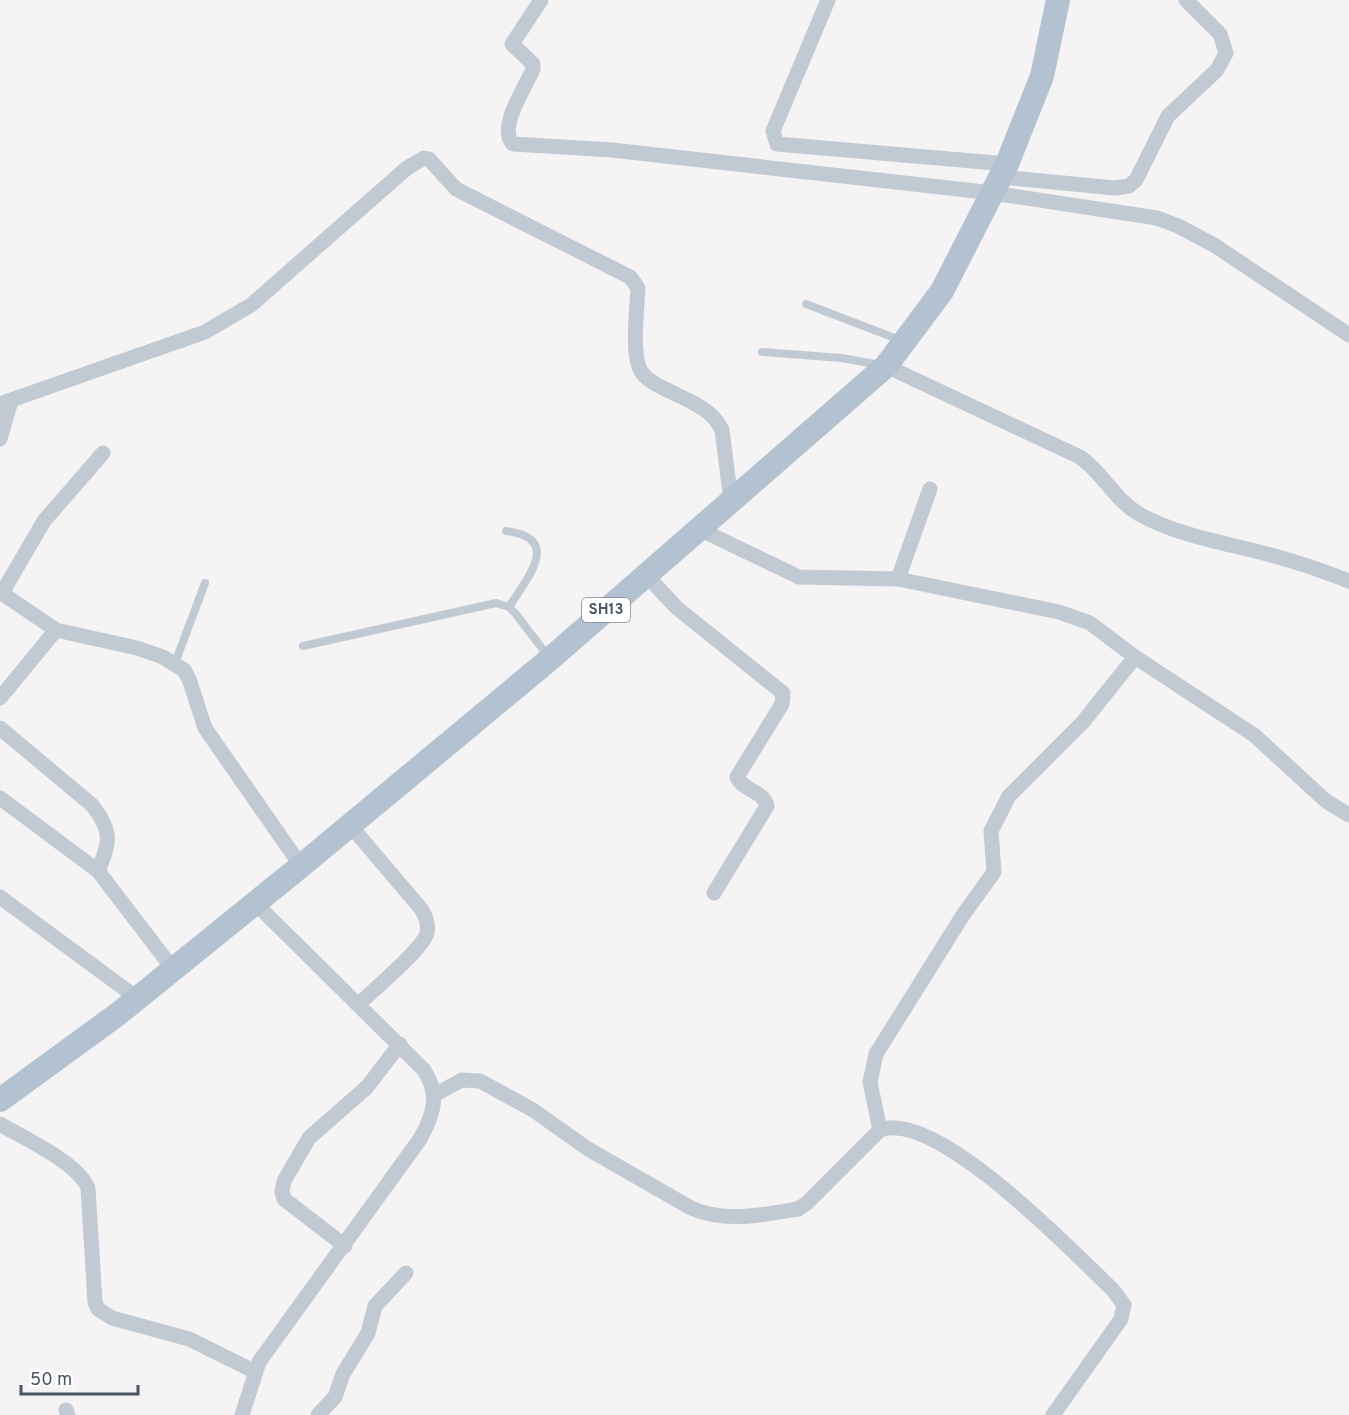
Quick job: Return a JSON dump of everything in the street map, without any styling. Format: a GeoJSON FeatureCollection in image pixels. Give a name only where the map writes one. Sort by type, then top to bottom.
{"type":"FeatureCollection","features":[{"type":"Feature","properties":{"kind":"main road","name":"SH13"},"geometry":{"type":"LineString","coordinates":[[0,1100],[137,998],[301,866],[550,659],[886,366],[942,291],[1001,178],[1042,76],[1058,0]]}},
{"type":"Feature","properties":{"kind":"street"},"geometry":{"type":"LineString","coordinates":[[542,0],[513,44],[533,64],[533,69],[513,110],[507,133],[513,144],[1115,188],[1129,186],[1136,180],[1168,116],[1217,70],[1226,53],[1220,34],[1186,0]]}},
{"type":"Feature","properties":{"kind":"street"},"geometry":{"type":"LineString","coordinates":[[828,0],[773,131],[777,144],[1001,178],[1157,218],[1214,245],[1349,335]]}},
{"type":"Feature","properties":{"kind":"street"},"geometry":{"type":"LineString","coordinates":[[0,439],[6,402],[205,332],[229,320],[251,305],[407,168],[424,158],[429,159],[456,189],[630,277],[635,282],[638,288],[636,353],[639,369],[652,381],[703,407],[718,421],[722,430],[731,501]]}},
{"type":"Feature","properties":{"kind":"street"},"geometry":{"type":"LineString","coordinates":[[886,366],[1080,457],[1101,473],[1128,507],[1140,514],[1188,534],[1273,555],[1349,581]]}},
{"type":"Feature","properties":{"kind":"street"},"geometry":{"type":"LineString","coordinates":[[103,453],[44,521],[1,593],[56,630],[137,648],[175,663],[189,679],[205,728],[301,866]]}},
{"type":"Feature","properties":{"kind":"street"},"geometry":{"type":"LineString","coordinates":[[898,579],[930,489]]}},
{"type":"Feature","properties":{"kind":"street"},"geometry":{"type":"LineString","coordinates":[[699,529],[799,577],[898,579],[1068,615],[1104,631],[1135,657],[1225,713],[1254,735],[1326,801],[1349,815]]}},
{"type":"Feature","properties":{"kind":"street"},"geometry":{"type":"LineString","coordinates":[[646,575],[676,608],[783,693],[782,704],[737,777],[742,784],[764,798],[767,806],[714,893]]}},
{"type":"Feature","properties":{"kind":"street"},"geometry":{"type":"LineString","coordinates":[[0,698],[56,630]]}},
{"type":"Feature","properties":{"kind":"street"},"geometry":{"type":"LineString","coordinates":[[880,1130],[870,1082],[876,1054],[963,915],[994,872],[991,831],[995,817],[1018,783],[1083,722],[1135,657]]}},
{"type":"Feature","properties":{"kind":"street"},"geometry":{"type":"LineString","coordinates":[[0,728],[102,817],[109,837],[107,850],[98,871]]}},
{"type":"Feature","properties":{"kind":"street"},"geometry":{"type":"LineString","coordinates":[[0,798],[98,871],[173,969]]}},
{"type":"Feature","properties":{"kind":"street"},"geometry":{"type":"LineString","coordinates":[[350,825],[422,910],[428,924],[427,933],[416,949],[359,1004]]}},
{"type":"Feature","properties":{"kind":"street"},"geometry":{"type":"LineString","coordinates":[[0,897],[137,998]]}},
{"type":"Feature","properties":{"kind":"street"},"geometry":{"type":"LineString","coordinates":[[242,1415],[254,1371],[273,1340],[345,1246],[420,1138],[429,1122],[436,1095],[424,1070],[400,1044],[255,903]]}},
{"type":"Feature","properties":{"kind":"street"},"geometry":{"type":"LineString","coordinates":[[345,1246],[284,1199],[282,1192],[284,1181],[309,1138],[367,1087],[400,1044]]}},
{"type":"Feature","properties":{"kind":"street"},"geometry":{"type":"LineString","coordinates":[[436,1095],[462,1080],[480,1081],[533,1110],[588,1149],[691,1208],[704,1214],[727,1218],[798,1209],[807,1203],[880,1130],[895,1127],[925,1137],[980,1169],[1020,1201],[1121,1299],[1124,1305],[1121,1319],[1053,1415]]}},
{"type":"Feature","properties":{"kind":"street"},"geometry":{"type":"LineString","coordinates":[[0,1124],[72,1168],[85,1180],[88,1188],[95,1302],[98,1309],[112,1318],[204,1345],[254,1371]]}},
{"type":"Feature","properties":{"kind":"street"},"geometry":{"type":"LineString","coordinates":[[318,1415],[335,1397],[343,1374],[368,1332],[375,1306],[406,1273]]}},
{"type":"Feature","properties":{"kind":"lane"},"geometry":{"type":"LineString","coordinates":[[806,304],[905,342]]}},
{"type":"Feature","properties":{"kind":"lane"},"geometry":{"type":"LineString","coordinates":[[762,352],[842,358],[886,366]]}},
{"type":"Feature","properties":{"kind":"lane"},"geometry":{"type":"LineString","coordinates":[[506,531],[527,535],[536,544],[537,551],[532,570],[509,607]]}},
{"type":"Feature","properties":{"kind":"lane"},"geometry":{"type":"LineString","coordinates":[[175,663],[204,583]]}},
{"type":"Feature","properties":{"kind":"lane"},"geometry":{"type":"LineString","coordinates":[[303,646],[496,603],[509,607],[550,659]]}}]}
